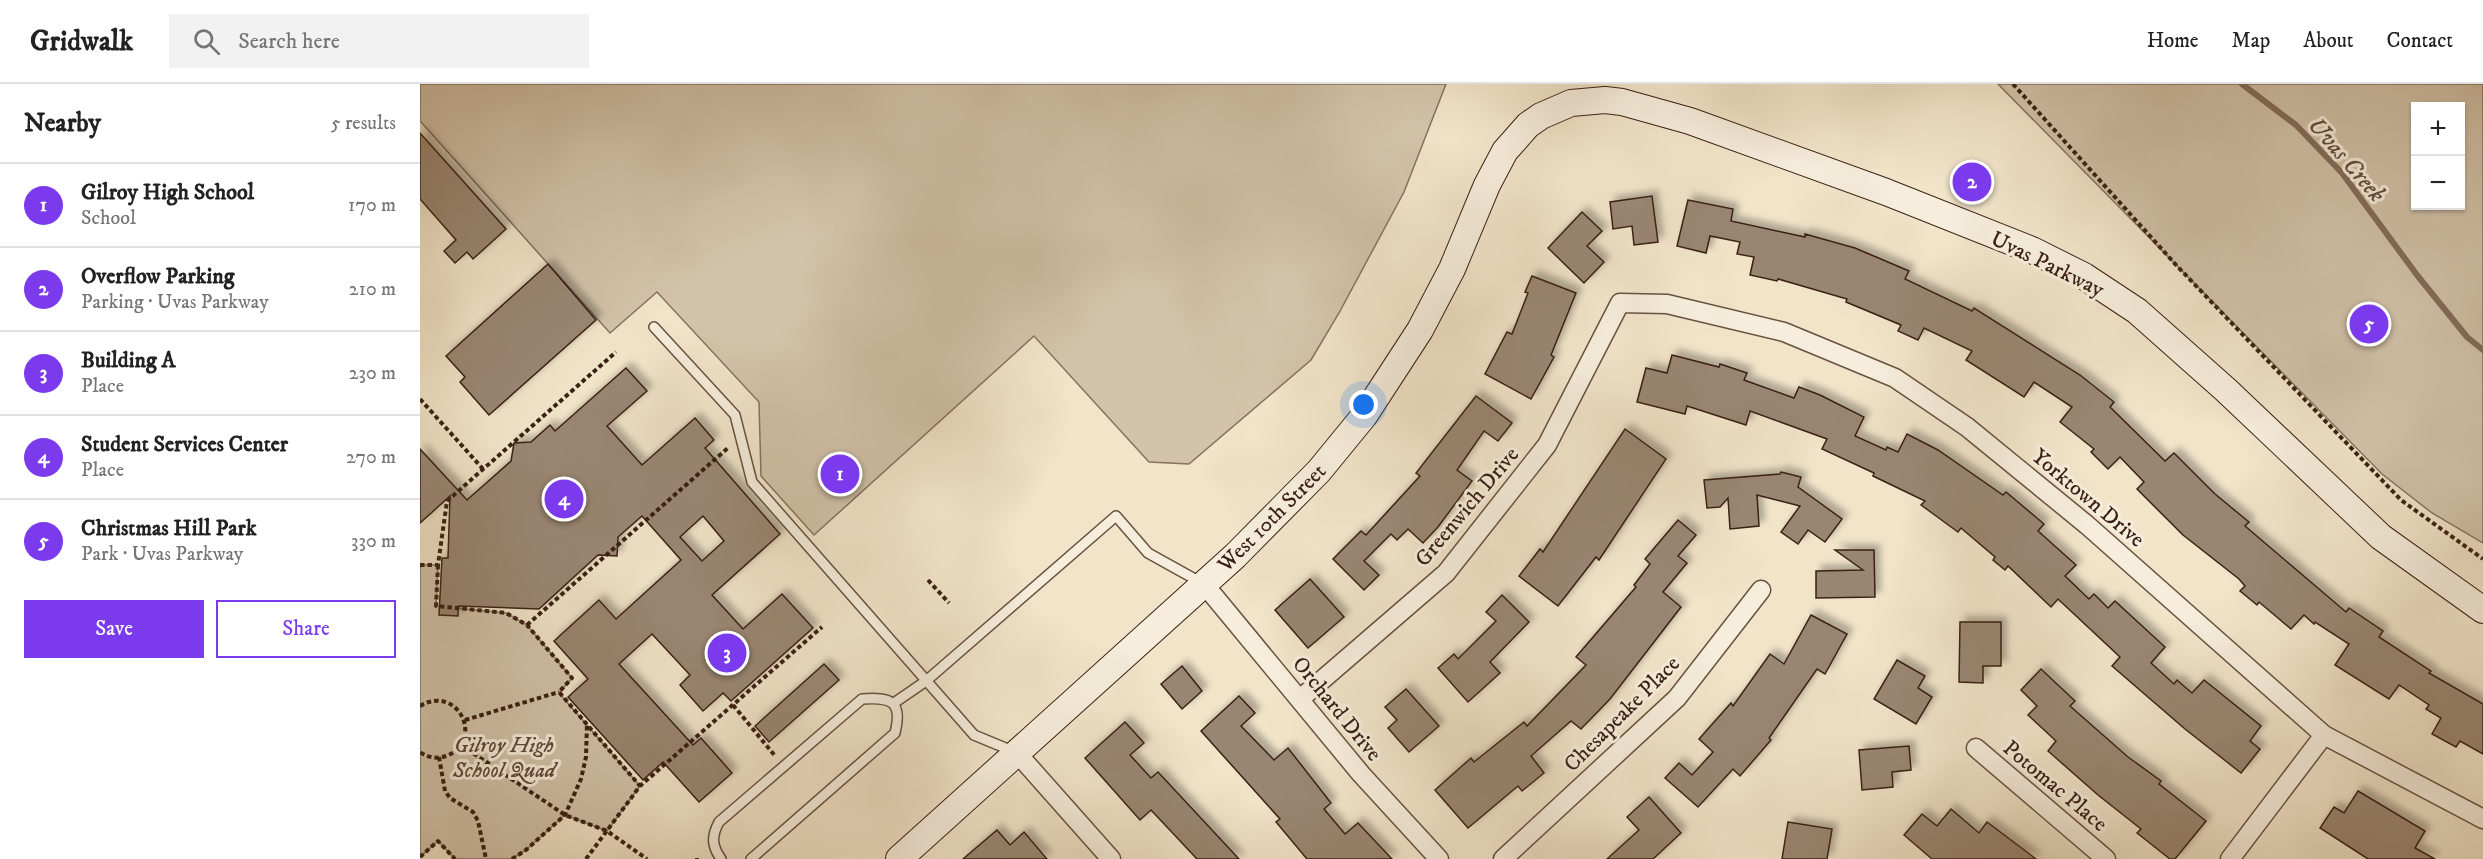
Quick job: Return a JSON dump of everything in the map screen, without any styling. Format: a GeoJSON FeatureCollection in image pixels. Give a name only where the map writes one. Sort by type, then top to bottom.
{"type":"FeatureCollection","features":[{"type":"Feature","properties":{"kind":"street","name":"Uvas Parkway"},"geometry":{"type":"LineString","coordinates":[[1556,108],[1571,103],[1605,100],[1641,106],[1674,116],[1886,192],[2032,250],[2084,276],[2137,311],[2226,390],[2381,537],[2483,610]]}},
{"type":"Feature","properties":{"kind":"street","name":"West 10th Street"},"geometry":{"type":"LineString","coordinates":[[899,859],[1204,584],[1292,500],[1364,416],[1402,361],[1436,301],[1491,176],[1505,151],[1528,125],[1556,108]]}},
{"type":"Feature","properties":{"kind":"street","name":"Greenwich Drive"},"geometry":{"type":"LineString","coordinates":[[1300,699],[1446,573],[1547,445],[1620,303]]}},
{"type":"Feature","properties":{"kind":"street","name":"Yorktown Drive"},"geometry":{"type":"LineString","coordinates":[[1620,303],[1667,304],[1784,332],[1895,378],[1967,427],[2078,518],[2324,735],[2483,819]]}},
{"type":"Feature","properties":{"kind":"street","name":"Orchard Drive"},"geometry":{"type":"LineString","coordinates":[[1204,584],[1360,774],[1439,859]]}},
{"type":"Feature","properties":{"kind":"street","name":"Chesapeake Place"},"geometry":{"type":"LineString","coordinates":[[1503,859],[1677,698],[1761,590]]}},
{"type":"Feature","properties":{"kind":"street"},"geometry":{"type":"LineString","coordinates":[[2230,859],[2324,735]]}},
{"type":"Feature","properties":{"kind":"street","name":"Potomac Place"},"geometry":{"type":"LineString","coordinates":[[1976,748],[2106,859]]}},
{"type":"Feature","properties":{"kind":"street"},"geometry":{"type":"LineString","coordinates":[[1017,753],[1110,859]]}},
{"type":"Feature","properties":{"kind":"lane"},"geometry":{"type":"LineString","coordinates":[[654,327],[735,415],[753,482],[974,735],[1017,753]]}},
{"type":"Feature","properties":{"kind":"lane"},"geometry":{"type":"LineString","coordinates":[[894,703],[926,681],[1116,516],[1148,553],[1204,584]]}},
{"type":"Feature","properties":{"kind":"lane"},"geometry":{"type":"LineString","coordinates":[[721,859],[714,848],[712,834],[719,822],[862,699],[882,698],[894,703],[900,715],[896,733],[751,859]]}},
{"type":"Feature","properties":{"kind":"path"},"geometry":{"type":"LineString","coordinates":[[2013,84],[2177,266],[2401,500],[2483,559]]}},
{"type":"Feature","properties":{"kind":"path"},"geometry":{"type":"LineString","coordinates":[[464,720],[559,693],[572,678],[527,625],[506,613],[436,606],[438,565],[447,501],[616,352]]}},
{"type":"Feature","properties":{"kind":"path"},"geometry":{"type":"LineString","coordinates":[[420,399],[483,470]]}},
{"type":"Feature","properties":{"kind":"path"},"geometry":{"type":"LineString","coordinates":[[527,625],[741,436]]}},
{"type":"Feature","properties":{"kind":"path"},"geometry":{"type":"LineString","coordinates":[[420,565],[438,565]]}},
{"type":"Feature","properties":{"kind":"path"},"geometry":{"type":"LineString","coordinates":[[928,580],[949,603]]}},
{"type":"Feature","properties":{"kind":"path"},"geometry":{"type":"LineString","coordinates":[[586,859],[640,786],[822,627]]}},
{"type":"Feature","properties":{"kind":"path"},"geometry":{"type":"LineString","coordinates":[[559,693],[640,786]]}},
{"type":"Feature","properties":{"kind":"path"},"geometry":{"type":"LineString","coordinates":[[420,706],[435,700],[445,702],[460,712],[466,730],[461,745],[452,754],[433,758],[420,752]]}},
{"type":"Feature","properties":{"kind":"path"},"geometry":{"type":"LineString","coordinates":[[733,705],[773,753]]}},
{"type":"Feature","properties":{"kind":"path"},"geometry":{"type":"LineString","coordinates":[[513,859],[565,815],[581,779],[586,757],[587,723]]}},
{"type":"Feature","properties":{"kind":"path"},"geometry":{"type":"LineString","coordinates":[[461,745],[565,815],[607,831],[647,859]]}},
{"type":"Feature","properties":{"kind":"path"},"geometry":{"type":"LineString","coordinates":[[439,757],[445,791],[450,798],[473,812],[478,821],[486,859]]}},
{"type":"Feature","properties":{"kind":"path"},"geometry":{"type":"LineString","coordinates":[[420,857],[438,841],[454,859]]}},
{"type":"Feature","properties":{"kind":"green space"},"geometry":{"type":"Polygon","coordinates":[[[420,84],[1446,84],[1404,192],[1311,360],[1189,464],[1149,462],[1034,336],[814,535],[761,476],[759,402],[657,292],[610,333],[420,121],[420,84]]]}},
{"type":"Feature","properties":{"kind":"green space"},"geometry":{"type":"Polygon","coordinates":[[[1998,84],[2483,84],[2483,543],[2432,513],[2382,474],[1998,84]]]}},
{"type":"Feature","properties":{"kind":"green space","name":"Gilroy High School Quad"},"geometry":{"type":"Polygon","coordinates":[[[420,565],[438,565],[436,606],[506,613],[527,625],[572,678],[559,693],[640,786],[607,831],[565,815],[526,850],[512,859],[455,859],[438,841],[420,857],[420,565]]]}},
{"type":"Feature","properties":{"kind":"building"},"geometry":{"type":"Polygon","coordinates":[[[420,133],[506,229],[473,259],[467,252],[455,263],[444,251],[456,240],[420,199],[420,133]]]}},
{"type":"Feature","properties":{"kind":"building"},"geometry":{"type":"Polygon","coordinates":[[[1652,196],[1658,242],[1634,245],[1632,226],[1613,229],[1610,202],[1652,196]]]}},
{"type":"Feature","properties":{"kind":"building"},"geometry":{"type":"Polygon","coordinates":[[[1688,200],[1733,209],[1731,221],[1805,237],[1805,234],[1855,248],[1909,271],[1905,279],[1972,311],[1974,308],[2080,375],[2114,402],[2110,407],[2165,461],[2174,453],[2215,494],[2249,522],[2245,526],[2346,612],[2349,608],[2383,631],[2379,637],[2431,671],[2429,673],[2483,704],[2483,754],[2460,741],[2456,747],[2432,734],[2441,718],[2426,709],[2429,705],[2399,685],[2389,699],[2335,665],[2349,644],[2315,622],[2314,624],[2304,615],[2291,629],[2259,602],[2257,605],[2240,591],[2245,586],[2239,579],[2183,535],[2137,489],[2144,482],[2120,457],[2108,469],[2091,452],[2094,449],[2060,422],[2072,407],[2034,382],[2024,397],[1966,360],[1972,351],[1924,328],[1918,340],[1898,331],[1901,325],[1846,302],[1847,299],[1778,279],[1777,281],[1750,275],[1754,257],[1737,254],[1740,242],[1710,236],[1706,253],[1677,246],[1688,200]]]}},
{"type":"Feature","properties":{"kind":"building"},"geometry":{"type":"Polygon","coordinates":[[[1582,212],[1602,231],[1587,246],[1604,262],[1584,283],[1548,248],[1582,212]]]}},
{"type":"Feature","properties":{"kind":"building"},"geometry":{"type":"Polygon","coordinates":[[[548,264],[596,320],[489,415],[460,382],[465,377],[446,356],[548,264]]]}},
{"type":"Feature","properties":{"kind":"building"},"geometry":{"type":"Polygon","coordinates":[[[1532,276],[1576,293],[1551,355],[1554,357],[1531,399],[1485,374],[1507,332],[1512,334],[1532,276]]]}},
{"type":"Feature","properties":{"kind":"building"},"geometry":{"type":"Polygon","coordinates":[[[1672,355],[1719,367],[1720,364],[1747,373],[1744,380],[1794,398],[1799,387],[1820,395],[1864,417],[1855,436],[1886,450],[1887,447],[1898,452],[1907,434],[1938,450],[2003,495],[2006,492],[2044,524],[2038,531],[2076,565],[2065,576],[2089,599],[2094,594],[2108,608],[2115,601],[2165,647],[2151,663],[2174,684],[2177,680],[2192,693],[2204,680],[2261,726],[2250,741],[2260,749],[2241,773],[2185,729],[2112,666],[2120,657],[2058,599],[2051,607],[2008,566],[2005,570],[1993,560],[1995,557],[1961,528],[1958,532],[1921,505],[1925,501],[1873,476],[1874,473],[1822,449],[1827,439],[1750,411],[1746,425],[1687,406],[1685,414],[1637,402],[1646,368],[1667,373],[1672,355]]]}},
{"type":"Feature","properties":{"kind":"building"},"geometry":{"type":"Polygon","coordinates":[[[626,368],[647,391],[607,426],[642,465],[695,418],[714,440],[705,448],[780,534],[712,595],[743,629],[782,594],[813,628],[731,701],[723,693],[703,711],[680,685],[690,675],[652,634],[619,664],[693,745],[701,738],[732,773],[699,802],[663,762],[643,780],[568,697],[588,679],[554,641],[599,600],[616,619],[681,560],[642,516],[618,537],[617,556],[598,555],[539,609],[458,606],[458,616],[439,615],[442,558],[448,558],[450,496],[420,523],[420,449],[467,500],[511,461],[514,443],[531,442],[550,425],[555,431],[626,368]],[[703,516],[680,537],[702,561],[724,541],[703,516]]]}},
{"type":"Feature","properties":{"kind":"building"},"geometry":{"type":"Polygon","coordinates":[[[1476,396],[1512,423],[1498,441],[1484,431],[1457,470],[1472,481],[1438,527],[1423,543],[1408,529],[1397,540],[1391,534],[1364,561],[1379,575],[1364,590],[1333,559],[1361,531],[1366,535],[1420,476],[1416,473],[1476,396]]]}},
{"type":"Feature","properties":{"kind":"building"},"geometry":{"type":"Polygon","coordinates":[[[1625,429],[1666,459],[1599,560],[1596,557],[1558,606],[1519,576],[1540,549],[1543,552],[1625,429]]]}},
{"type":"Feature","properties":{"kind":"building"},"geometry":{"type":"Polygon","coordinates":[[[1781,472],[1801,477],[1798,487],[1842,519],[1825,542],[1808,530],[1798,544],[1781,532],[1800,506],[1757,495],[1759,526],[1730,529],[1728,498],[1720,507],[1707,508],[1704,480],[1780,474],[1781,472]]]}},
{"type":"Feature","properties":{"kind":"building"},"geometry":{"type":"Polygon","coordinates":[[[1678,520],[1696,535],[1678,556],[1687,563],[1663,592],[1681,607],[1610,699],[1581,729],[1571,721],[1531,756],[1544,773],[1522,791],[1518,786],[1468,828],[1435,790],[1471,758],[1474,762],[1524,722],[1527,726],[1586,665],[1576,657],[1636,587],[1634,585],[1650,564],[1645,559],[1678,520]]]}},
{"type":"Feature","properties":{"kind":"building"},"geometry":{"type":"Polygon","coordinates":[[[1835,550],[1874,550],[1875,597],[1816,598],[1816,571],[1863,570],[1835,550]]]}},
{"type":"Feature","properties":{"kind":"building"},"geometry":{"type":"Polygon","coordinates":[[[1310,579],[1344,617],[1308,648],[1275,610],[1310,579]]]}},
{"type":"Feature","properties":{"kind":"building"},"geometry":{"type":"Polygon","coordinates":[[[1502,595],[1529,622],[1490,662],[1500,673],[1468,702],[1438,668],[1454,654],[1458,659],[1496,621],[1486,612],[1502,595]]]}},
{"type":"Feature","properties":{"kind":"building"},"geometry":{"type":"Polygon","coordinates":[[[1811,615],[1847,634],[1825,674],[1817,669],[1769,738],[1771,740],[1740,776],[1733,769],[1698,807],[1665,778],[1679,763],[1692,775],[1713,752],[1699,739],[1731,703],[1733,706],[1770,654],[1784,664],[1811,615]]]}},
{"type":"Feature","properties":{"kind":"building"},"geometry":{"type":"Polygon","coordinates":[[[1960,622],[2001,622],[2001,666],[1983,666],[1983,683],[1959,682],[1960,622]]]}},
{"type":"Feature","properties":{"kind":"building"},"geometry":{"type":"Polygon","coordinates":[[[1897,660],[1925,676],[1918,688],[1932,697],[1916,724],[1874,699],[1897,660]]]}},
{"type":"Feature","properties":{"kind":"building"},"geometry":{"type":"Polygon","coordinates":[[[824,664],[839,680],[769,742],[755,726],[824,664]]]}},
{"type":"Feature","properties":{"kind":"building"},"geometry":{"type":"Polygon","coordinates":[[[1182,666],[1202,691],[1182,709],[1161,684],[1182,666]]]}},
{"type":"Feature","properties":{"kind":"building"},"geometry":{"type":"Polygon","coordinates":[[[2041,669],[2075,701],[2070,706],[2128,757],[2161,781],[2159,784],[2206,821],[2175,859],[2170,859],[2137,833],[2141,829],[2048,751],[2056,741],[2028,715],[2037,706],[2021,690],[2041,669]]]}},
{"type":"Feature","properties":{"kind":"building"},"geometry":{"type":"Polygon","coordinates":[[[1406,689],[1439,726],[1409,752],[1388,728],[1397,720],[1385,707],[1406,689]]]}},
{"type":"Feature","properties":{"kind":"building"},"geometry":{"type":"Polygon","coordinates":[[[1239,696],[1255,713],[1241,726],[1274,760],[1288,748],[1331,803],[1324,809],[1345,834],[1358,823],[1392,859],[1307,859],[1276,822],[1280,819],[1201,731],[1239,696]]]}},
{"type":"Feature","properties":{"kind":"building"},"geometry":{"type":"Polygon","coordinates":[[[1125,722],[1144,743],[1130,755],[1151,778],[1158,772],[1239,859],[1197,859],[1151,810],[1140,820],[1085,758],[1125,722]]]}},
{"type":"Feature","properties":{"kind":"building"},"geometry":{"type":"Polygon","coordinates":[[[1909,746],[1911,770],[1892,772],[1893,787],[1862,790],[1859,750],[1909,746]]]}},
{"type":"Feature","properties":{"kind":"building"},"geometry":{"type":"Polygon","coordinates":[[[2358,791],[2425,831],[2415,848],[2435,859],[2368,859],[2320,828],[2334,807],[2344,813],[2358,791]]]}},
{"type":"Feature","properties":{"kind":"building"},"geometry":{"type":"Polygon","coordinates":[[[1649,797],[1681,833],[1653,859],[1607,859],[1639,830],[1627,817],[1649,797]]]}},
{"type":"Feature","properties":{"kind":"building"},"geometry":{"type":"Polygon","coordinates":[[[1951,809],[1979,833],[1987,822],[2036,859],[1932,859],[1904,835],[1922,814],[1937,826],[1951,809]]]}},
{"type":"Feature","properties":{"kind":"building"},"geometry":{"type":"Polygon","coordinates":[[[1788,822],[1832,829],[1827,859],[1782,859],[1788,822]]]}},
{"type":"Feature","properties":{"kind":"building"},"geometry":{"type":"Polygon","coordinates":[[[997,830],[1010,845],[1024,832],[1047,859],[963,859],[997,830]]]}},
{"type":"Feature","properties":{"kind":"waterway","name":"Uvas Creek"},"geometry":{"type":"LineString","coordinates":[[2242,84],[2296,125],[2342,173],[2417,275],[2467,337],[2483,350]]}},
{"type":"Feature","properties":{"kind":"place","name":"Overflow Parking"},"geometry":{"type":"Point","coordinates":[1972,182]}},
{"type":"Feature","properties":{"kind":"place","name":"Christmas Hill Park"},"geometry":{"type":"Point","coordinates":[2369,324]}},
{"type":"Feature","properties":{"kind":"place","name":"Gilroy High School"},"geometry":{"type":"Point","coordinates":[840,474]}},
{"type":"Feature","properties":{"kind":"place","name":"Student Services Center"},"geometry":{"type":"Point","coordinates":[564,499]}},
{"type":"Feature","properties":{"kind":"place","name":"Building A"},"geometry":{"type":"Point","coordinates":[727,653]}}]}
